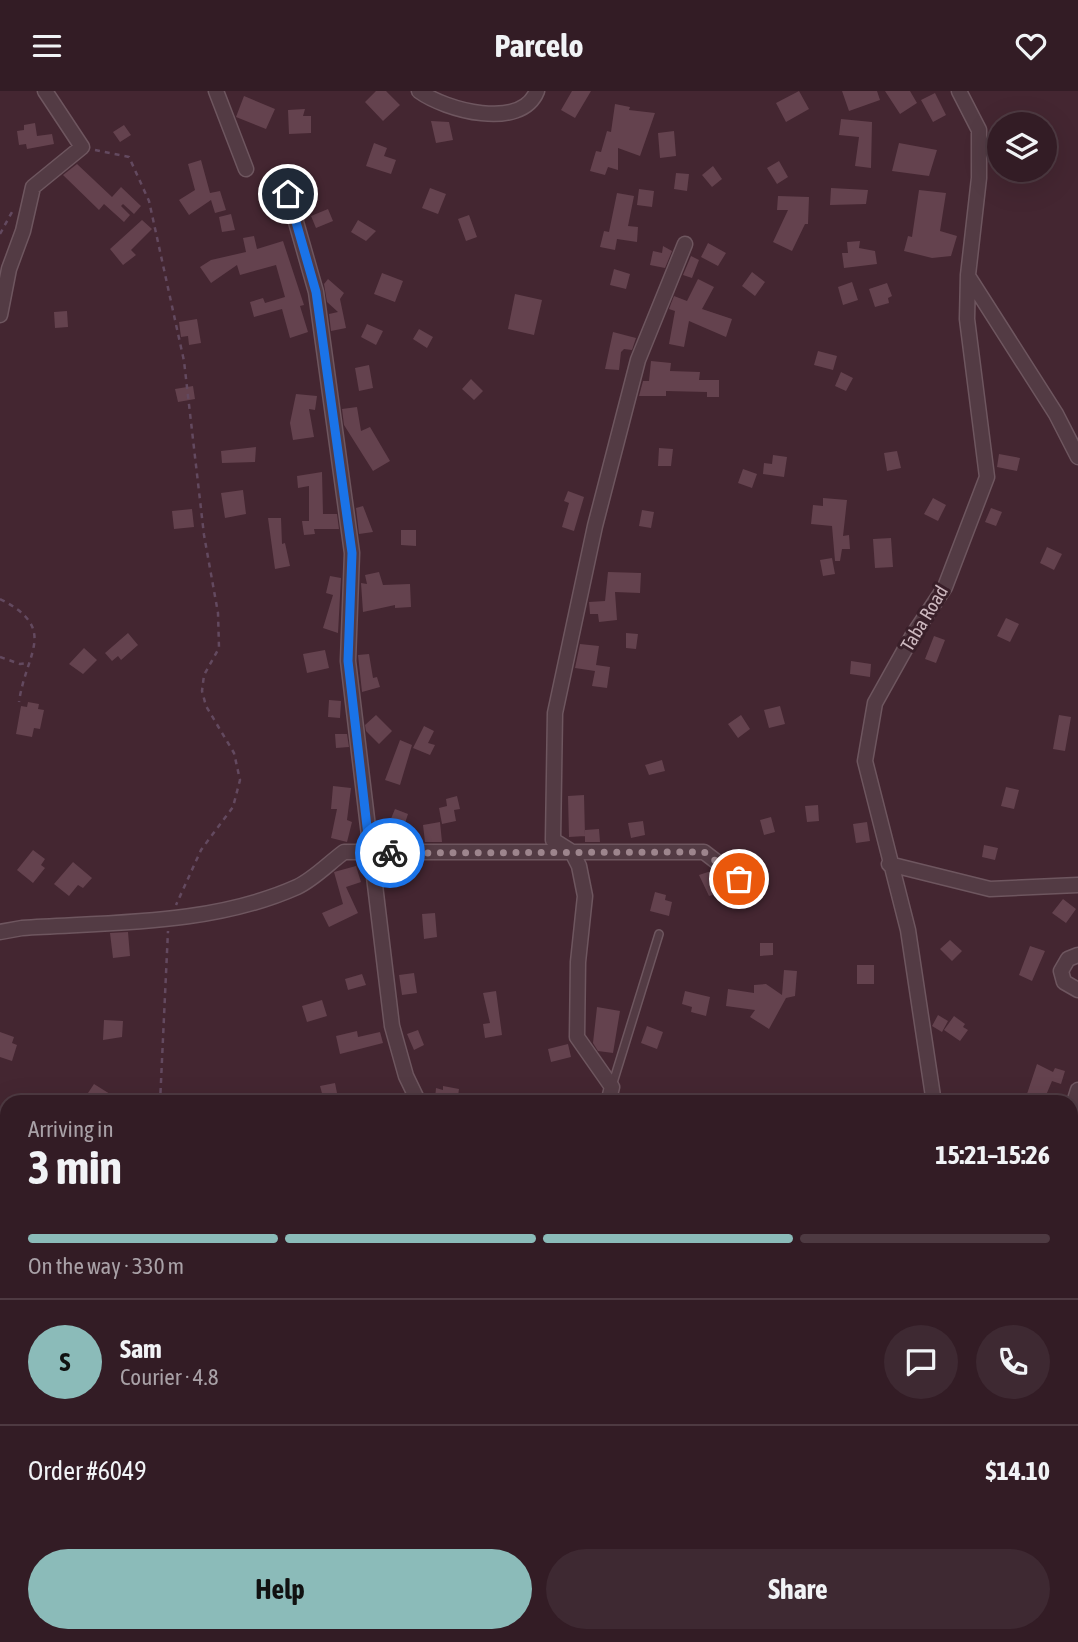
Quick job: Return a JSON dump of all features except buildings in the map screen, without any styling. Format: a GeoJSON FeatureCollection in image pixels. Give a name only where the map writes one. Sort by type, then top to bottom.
{"type":"FeatureCollection","features":[{"type":"Feature","properties":{"kind":"street"},"geometry":{"type":"LineString","coordinates":[[0,315],[9,269],[23,230],[33,187],[82,147],[45,91]]}},
{"type":"Feature","properties":{"kind":"street"},"geometry":{"type":"LineString","coordinates":[[216,91],[246,169]]}},
{"type":"Feature","properties":{"kind":"street"},"geometry":{"type":"LineString","coordinates":[[419,91],[436,103],[496,115],[518,111],[537,91]]}},
{"type":"Feature","properties":{"kind":"street","name":"Taba Road"},"geometry":{"type":"LineString","coordinates":[[933,1095],[908,930],[889,864],[865,761],[875,703],[913,635],[945,587],[986,477],[967,319],[968,275],[979,177],[979,131],[959,91]]}},
{"type":"Feature","properties":{"kind":"street"},"geometry":{"type":"LineString","coordinates":[[288,194],[316,292],[352,553],[348,661],[391,1026],[406,1076],[415,1095]]}},
{"type":"Feature","properties":{"kind":"street"},"geometry":{"type":"LineString","coordinates":[[610,1095],[612,1087],[578,1037],[578,962],[585,896],[579,866],[572,852],[553,840],[555,713],[595,526],[638,360],[685,244]]}},
{"type":"Feature","properties":{"kind":"street"},"geometry":{"type":"LineString","coordinates":[[968,275],[1056,414],[1078,457]]}},
{"type":"Feature","properties":{"kind":"street"},"geometry":{"type":"LineString","coordinates":[[0,932],[22,928],[171,919],[255,902],[299,886],[344,852],[704,852],[739,879]]}},
{"type":"Feature","properties":{"kind":"street"},"geometry":{"type":"LineString","coordinates":[[889,864],[990,889],[1078,885]]}},
{"type":"Feature","properties":{"kind":"street"},"geometry":{"type":"LineString","coordinates":[[1078,955],[1069,959],[1061,971],[1063,982],[1078,990]]}},
{"type":"Feature","properties":{"kind":"lane"},"geometry":{"type":"LineString","coordinates":[[612,1087],[659,933]]}},
{"type":"Feature","properties":{"kind":"path"},"geometry":{"type":"LineString","coordinates":[[82,147],[129,157],[149,201],[184,361],[204,535],[218,613],[219,648],[204,675],[202,691],[206,706],[234,753],[240,780],[233,807],[201,850],[171,919],[160,1095]]}},
{"type":"Feature","properties":{"kind":"path"},"geometry":{"type":"LineString","coordinates":[[0,599],[21,610],[31,619],[35,646],[28,662],[19,702]]}},
{"type":"Feature","properties":{"kind":"path"},"geometry":{"type":"LineString","coordinates":[[0,657],[20,664],[28,662]]}},
{"type":"Feature","properties":{"kind":"way so far"},"geometry":{"type":"LineString","coordinates":[[390,853],[704,852],[739,879]]}},
{"type":"Feature","properties":{"kind":"route"},"geometry":{"type":"LineString","coordinates":[[288,194],[316,292],[329,370],[352,553],[348,661],[370,853],[390,853]]}}]}
